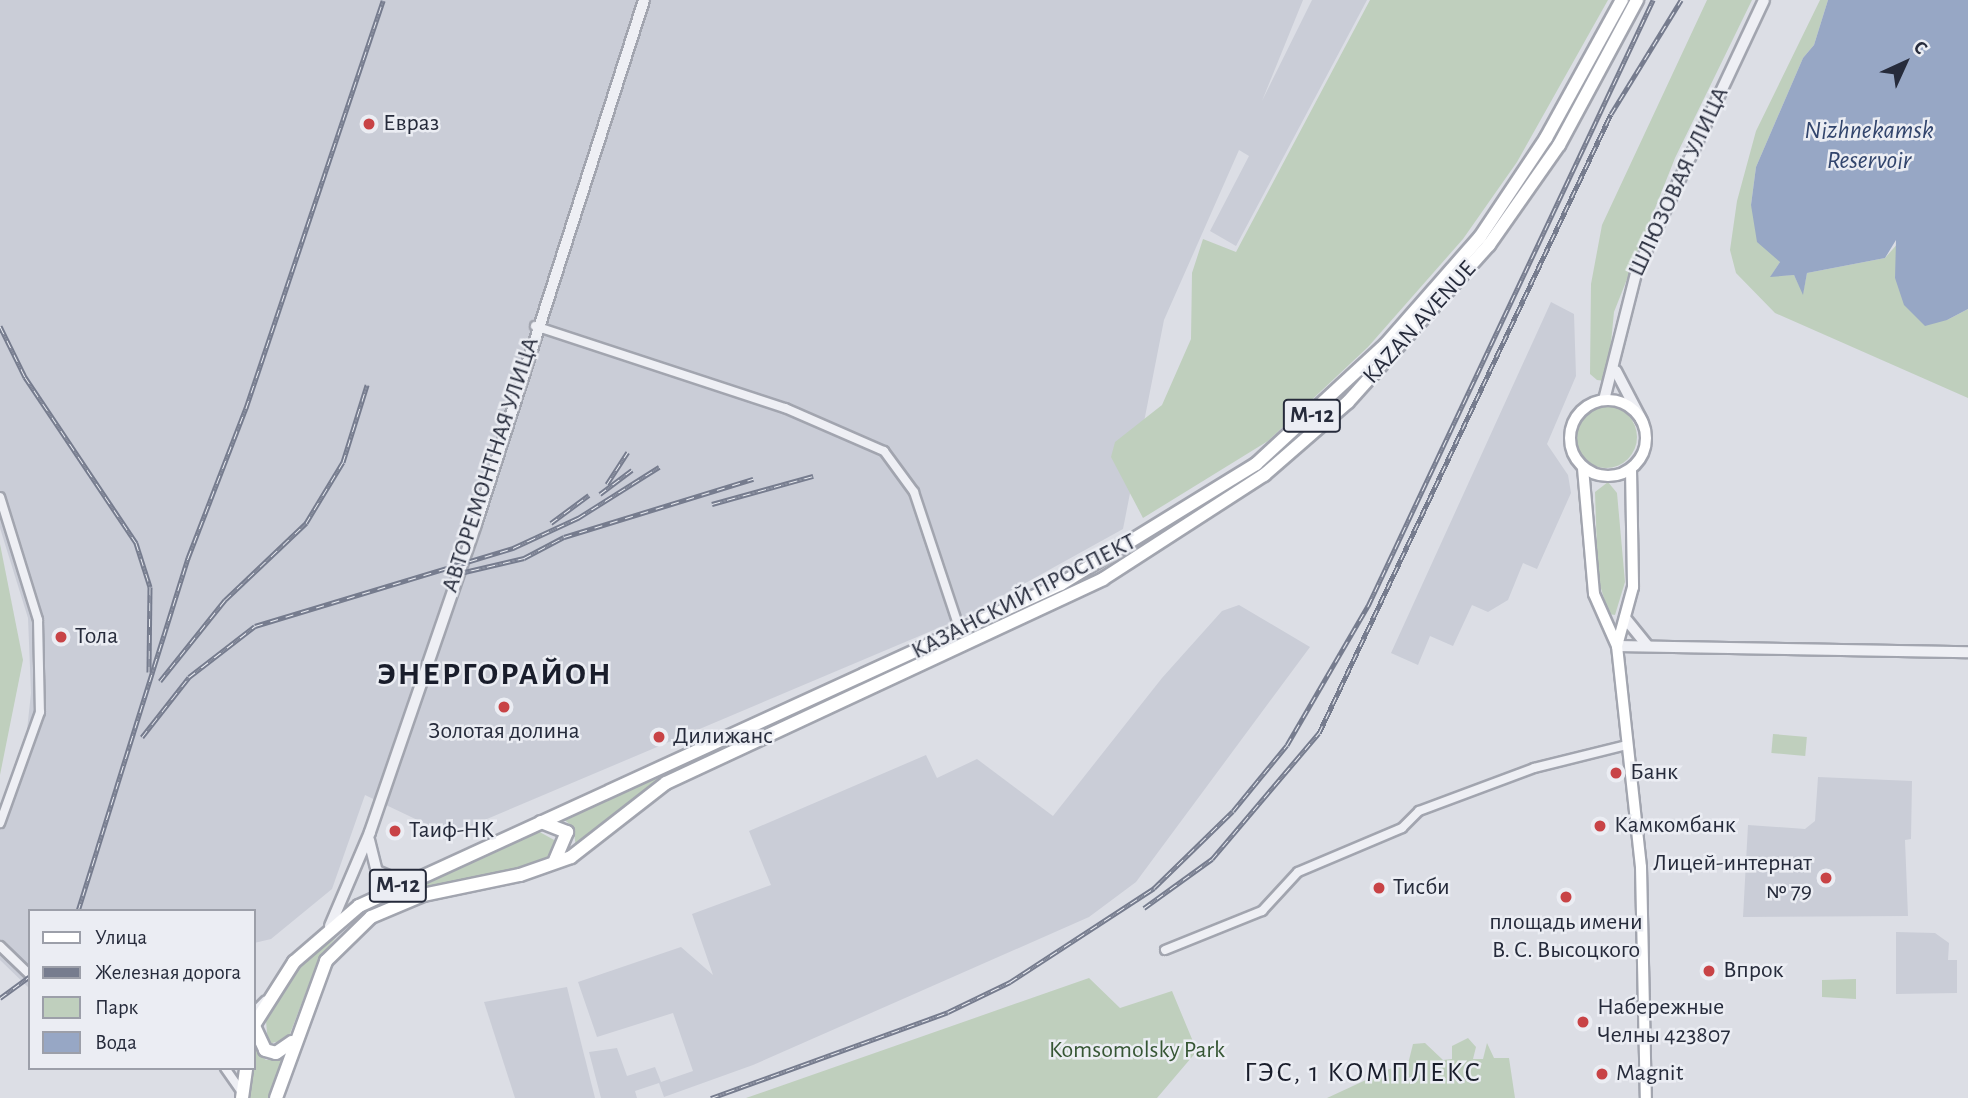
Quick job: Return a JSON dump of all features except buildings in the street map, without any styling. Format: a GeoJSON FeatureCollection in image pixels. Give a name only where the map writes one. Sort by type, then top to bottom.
{"type":"FeatureCollection","features":[{"type":"Feature","properties":{"kind":"main road","name":"КАЗАНСКИЙ ПРОСПЕКТ"},"geometry":{"type":"LineString","coordinates":[[534,822],[961,633],[1061,584],[1095,567],[1256,464],[1386,344],[1502,206],[1622,0]]}},
{"type":"Feature","properties":{"kind":"main road","name":"KAZAN AVENUE"},"geometry":{"type":"LineString","coordinates":[[276,1098],[295,1037],[332,950],[364,922],[424,895],[546,866],[590,847],[666,783],[1103,579],[1264,475],[1395,353],[1513,213],[1559,145],[1637,0]]}},
{"type":"Feature","properties":{"kind":"main road"},"geometry":{"type":"LineString","coordinates":[[1617,646],[1633,587],[1631,469],[1646,443],[1642,421],[1624,404],[1604,400],[1583,409],[1571,428],[1571,449],[1583,468],[1594,594],[1617,646],[1641,867],[1646,1098]]}},
{"type":"Feature","properties":{"kind":"main road"},"geometry":{"type":"LineString","coordinates":[[1583,468],[1610,476],[1631,469]]}},
{"type":"Feature","properties":{"kind":"main road"},"geometry":{"type":"LineString","coordinates":[[1095,567],[1091,580],[1103,579]]}},
{"type":"Feature","properties":{"kind":"main road"},"geometry":{"type":"LineString","coordinates":[[1061,584],[1074,589],[1068,597]]}},
{"type":"Feature","properties":{"kind":"main road"},"geometry":{"type":"LineString","coordinates":[[534,822],[552,821],[567,832],[563,853],[546,866]]}},
{"type":"Feature","properties":{"kind":"main road","name":"М-12"},"geometry":{"type":"LineString","coordinates":[[256,1022],[270,997],[330,926],[419,876],[534,822]]}},
{"type":"Feature","properties":{"kind":"main road"},"geometry":{"type":"LineString","coordinates":[[256,1034],[258,1043],[276,1053],[295,1037]]}},
{"type":"Feature","properties":{"kind":"main road"},"geometry":{"type":"LineString","coordinates":[[242,1096],[246,1070]]}},
{"type":"Feature","properties":{"kind":"street","name":"АВТОРЕМОНТНАЯ УЛИЦА"},"geometry":{"type":"LineString","coordinates":[[330,926],[370,832],[644,0]]}},
{"type":"Feature","properties":{"kind":"street","name":"ШЛЮЗОВАЯ УЛИЦА"},"geometry":{"type":"LineString","coordinates":[[1604,400],[1616,371],[1637,270],[1763,0]]}},
{"type":"Feature","properties":{"kind":"street"},"geometry":{"type":"LineString","coordinates":[[536,326],[785,408],[884,451],[914,492],[961,633]]}},
{"type":"Feature","properties":{"kind":"street"},"geometry":{"type":"LineString","coordinates":[[1616,371],[1642,421]]}},
{"type":"Feature","properties":{"kind":"street"},"geometry":{"type":"LineString","coordinates":[[0,497],[38,620],[40,712],[0,823]]}},
{"type":"Feature","properties":{"kind":"street"},"geometry":{"type":"LineString","coordinates":[[1625,618],[1633,636],[1650,647]]}},
{"type":"Feature","properties":{"kind":"street"},"geometry":{"type":"LineString","coordinates":[[1617,646],[1968,652]]}},
{"type":"Feature","properties":{"kind":"street"},"geometry":{"type":"LineString","coordinates":[[1165,950],[1262,911],[1298,872],[1402,828],[1419,811],[1534,768],[1627,745]]}},
{"type":"Feature","properties":{"kind":"street"},"geometry":{"type":"LineString","coordinates":[[370,832],[377,871],[398,880],[419,876]]}},
{"type":"Feature","properties":{"kind":"street"},"geometry":{"type":"LineString","coordinates":[[0,946],[28,973]]}},
{"type":"Feature","properties":{"kind":"street"},"geometry":{"type":"LineString","coordinates":[[256,1010],[270,997]]}},
{"type":"Feature","properties":{"kind":"street"},"geometry":{"type":"LineString","coordinates":[[226,1070],[242,1096]]}},
{"type":"Feature","properties":{"kind":"shaded area"},"geometry":{"type":"Polygon","coordinates":[[[0,0],[1303,0],[1262,101],[1312,0],[1367,0],[1236,246],[1210,231],[1249,156],[1239,150],[1164,320],[1123,529],[962,618],[449,835],[365,795],[332,889],[271,939],[256,943],[256,909],[28,909],[28,987],[0,960],[0,807],[27,730],[31,693],[28,618],[0,528],[0,0]]]}},
{"type":"Feature","properties":{"kind":"shaded area"},"geometry":{"type":"Polygon","coordinates":[[[1551,302],[1574,314],[1576,376],[1547,444],[1568,475],[1571,493],[1537,569],[1523,563],[1508,600],[1488,612],[1472,605],[1453,646],[1430,636],[1418,665],[1391,653],[1551,302]]]}},
{"type":"Feature","properties":{"kind":"shaded area"},"geometry":{"type":"Polygon","coordinates":[[[1239,605],[1310,647],[1136,882],[1089,917],[753,1065],[664,1097],[659,1083],[635,1091],[637,1098],[601,1098],[589,1052],[617,1048],[627,1076],[655,1067],[661,1082],[693,1071],[673,1013],[597,1037],[578,982],[681,947],[713,975],[692,914],[771,885],[749,831],[926,755],[937,778],[977,759],[1053,816],[1162,678],[1222,611],[1239,605]]]}},
{"type":"Feature","properties":{"kind":"shaded area","name":"Лицей-интернат № 79"},"geometry":{"type":"Polygon","coordinates":[[[1818,777],[1912,781],[1911,839],[1905,840],[1908,916],[1743,917],[1748,825],[1805,829],[1815,821],[1818,777]]]}},
{"type":"Feature","properties":{"kind":"shaded area"},"geometry":{"type":"Polygon","coordinates":[[[1896,932],[1935,933],[1949,943],[1948,960],[1957,960],[1957,993],[1896,994],[1896,932]]]}},
{"type":"Feature","properties":{"kind":"shaded area"},"geometry":{"type":"Polygon","coordinates":[[[567,987],[595,1098],[515,1098],[484,1002],[567,987]]]}},
{"type":"Feature","properties":{"kind":"green space"},"geometry":{"type":"Polygon","coordinates":[[[1370,0],[1608,0],[1517,162],[1463,239],[1368,347],[1268,441],[1143,518],[1111,457],[1115,442],[1162,405],[1191,339],[1192,273],[1203,239],[1236,252],[1370,0]]]}},
{"type":"Feature","properties":{"kind":"green space"},"geometry":{"type":"Polygon","coordinates":[[[1707,0],[1752,0],[1675,158],[1614,312],[1608,373],[1605,381],[1597,380],[1590,374],[1591,284],[1602,225],[1707,0]]]}},
{"type":"Feature","properties":{"kind":"green space"},"geometry":{"type":"Polygon","coordinates":[[[1820,0],[1828,0],[1814,45],[1803,58],[1756,167],[1751,205],[1780,262],[1771,276],[1794,275],[1803,293],[1807,273],[1885,258],[1900,241],[1895,278],[1947,320],[1968,309],[1968,398],[1775,313],[1736,273],[1730,250],[1737,201],[1756,131],[1820,0]]]}},
{"type":"Feature","properties":{"kind":"green space"},"geometry":{"type":"Polygon","coordinates":[[[1606,406],[1628,415],[1637,437],[1628,459],[1606,468],[1584,459],[1575,437],[1584,415],[1606,406]]]}},
{"type":"Feature","properties":{"kind":"green space"},"geometry":{"type":"Polygon","coordinates":[[[1608,482],[1617,493],[1625,582],[1615,615],[1609,614],[1598,579],[1595,492],[1608,482]]]}},
{"type":"Feature","properties":{"kind":"green space"},"geometry":{"type":"Polygon","coordinates":[[[0,544],[23,660],[0,775],[0,544]]]}},
{"type":"Feature","properties":{"kind":"green space"},"geometry":{"type":"Polygon","coordinates":[[[1773,734],[1807,737],[1805,756],[1771,753],[1773,734]]]}},
{"type":"Feature","properties":{"kind":"green space"},"geometry":{"type":"Polygon","coordinates":[[[696,759],[655,786],[576,847],[573,827],[561,817],[696,759]]]}},
{"type":"Feature","properties":{"kind":"green space"},"geometry":{"type":"Polygon","coordinates":[[[536,830],[556,841],[545,861],[417,892],[345,927],[319,958],[288,1039],[268,1044],[266,1021],[296,967],[366,907],[536,830]]]}},
{"type":"Feature","properties":{"kind":"green space","name":"Komsomolsky Park"},"geometry":{"type":"Polygon","coordinates":[[[1089,978],[1120,1008],[1172,991],[1197,1051],[1157,1098],[746,1098],[1089,978]]]}},
{"type":"Feature","properties":{"kind":"green space"},"geometry":{"type":"Polygon","coordinates":[[[1856,979],[1856,999],[1822,997],[1822,980],[1856,979]]]}},
{"type":"Feature","properties":{"kind":"green space"},"geometry":{"type":"Polygon","coordinates":[[[1468,1038],[1476,1047],[1473,1059],[1483,1059],[1487,1043],[1494,1058],[1509,1058],[1515,1098],[1327,1098],[1409,1060],[1413,1044],[1425,1043],[1443,1060],[1452,1059],[1452,1046],[1468,1038]]]}},
{"type":"Feature","properties":{"kind":"green space"},"geometry":{"type":"Polygon","coordinates":[[[256,1050],[266,1060],[284,1058],[272,1098],[247,1098],[251,1070],[256,1070],[256,1050]]]}},
{"type":"Feature","properties":{"kind":"water","name":"Nizhnekamsk Reservoir"},"geometry":{"type":"Polygon","coordinates":[[[1828,0],[1968,0],[1968,309],[1947,320],[1925,326],[1904,305],[1895,278],[1896,240],[1885,258],[1807,273],[1803,295],[1794,275],[1770,277],[1780,262],[1757,242],[1751,205],[1756,167],[1803,58],[1814,45],[1828,0]]]}},
{"type":"Feature","properties":{"kind":"railway"},"geometry":{"type":"LineString","coordinates":[[79,909],[188,558],[246,408],[383,0]]}},
{"type":"Feature","properties":{"kind":"railway"},"geometry":{"type":"LineString","coordinates":[[711,1098],[948,1012],[1010,982],[1154,888],[1233,811],[1287,745],[1368,606],[1653,0]]}},
{"type":"Feature","properties":{"kind":"railway"},"geometry":{"type":"LineString","coordinates":[[1144,908],[1212,859],[1319,733],[1611,114],[1681,0]]}},
{"type":"Feature","properties":{"kind":"railway"},"geometry":{"type":"LineString","coordinates":[[0,326],[25,377],[136,543],[150,587],[149,672]]}},
{"type":"Feature","properties":{"kind":"railway"},"geometry":{"type":"LineString","coordinates":[[160,681],[225,600],[306,523],[343,462],[367,385]]}},
{"type":"Feature","properties":{"kind":"railway"},"geometry":{"type":"LineString","coordinates":[[607,484],[628,452]]}},
{"type":"Feature","properties":{"kind":"railway"},"geometry":{"type":"LineString","coordinates":[[142,737],[189,677],[255,626],[513,548],[578,518],[659,467]]}},
{"type":"Feature","properties":{"kind":"railway"},"geometry":{"type":"LineString","coordinates":[[600,494],[632,470]]}},
{"type":"Feature","properties":{"kind":"railway"},"geometry":{"type":"LineString","coordinates":[[712,504],[813,476]]}},
{"type":"Feature","properties":{"kind":"railway"},"geometry":{"type":"LineString","coordinates":[[456,574],[524,558],[564,537],[753,479]]}},
{"type":"Feature","properties":{"kind":"railway"},"geometry":{"type":"LineString","coordinates":[[551,523],[589,495]]}},
{"type":"Feature","properties":{"kind":"railway"},"geometry":{"type":"LineString","coordinates":[[0,998],[28,977]]}},
{"type":"Feature","properties":{"kind":"place","name":"Евраз"},"geometry":{"type":"Point","coordinates":[369,124]}},
{"type":"Feature","properties":{"kind":"place","name":"Тола"},"geometry":{"type":"Point","coordinates":[61,637]}},
{"type":"Feature","properties":{"kind":"place","name":"Золотая долина"},"geometry":{"type":"Point","coordinates":[504,707]}},
{"type":"Feature","properties":{"kind":"place","name":"Дилижанс"},"geometry":{"type":"Point","coordinates":[659,737]}},
{"type":"Feature","properties":{"kind":"place","name":"Банк"},"geometry":{"type":"Point","coordinates":[1616,773]}},
{"type":"Feature","properties":{"kind":"place","name":"Камкомбанк"},"geometry":{"type":"Point","coordinates":[1600,826]}},
{"type":"Feature","properties":{"kind":"place","name":"Таиф-НК"},"geometry":{"type":"Point","coordinates":[395,831]}},
{"type":"Feature","properties":{"kind":"place","name":"Лицей-интернат № 79"},"geometry":{"type":"Point","coordinates":[1826,878]}},
{"type":"Feature","properties":{"kind":"place","name":"Тисби"},"geometry":{"type":"Point","coordinates":[1379,888]}},
{"type":"Feature","properties":{"kind":"place","name":"площадь имени В. С. Высоцкого"},"geometry":{"type":"Point","coordinates":[1566,897]}},
{"type":"Feature","properties":{"kind":"place","name":"Впрок"},"geometry":{"type":"Point","coordinates":[1709,971]}},
{"type":"Feature","properties":{"kind":"place","name":"Набережные Челны 423807"},"geometry":{"type":"Point","coordinates":[1583,1022]}},
{"type":"Feature","properties":{"kind":"place","name":"Magnit"},"geometry":{"type":"Point","coordinates":[1602,1074]}},
{"type":"Feature","properties":{"kind":"district","name":"ЭНЕРГОРАЙОН"},"geometry":{"type":"Point","coordinates":[495,674]}},
{"type":"Feature","properties":{"kind":"district","name":"ГЭС, 1 КОМПЛЕКС"},"geometry":{"type":"Point","coordinates":[1363,1073]}}]}
